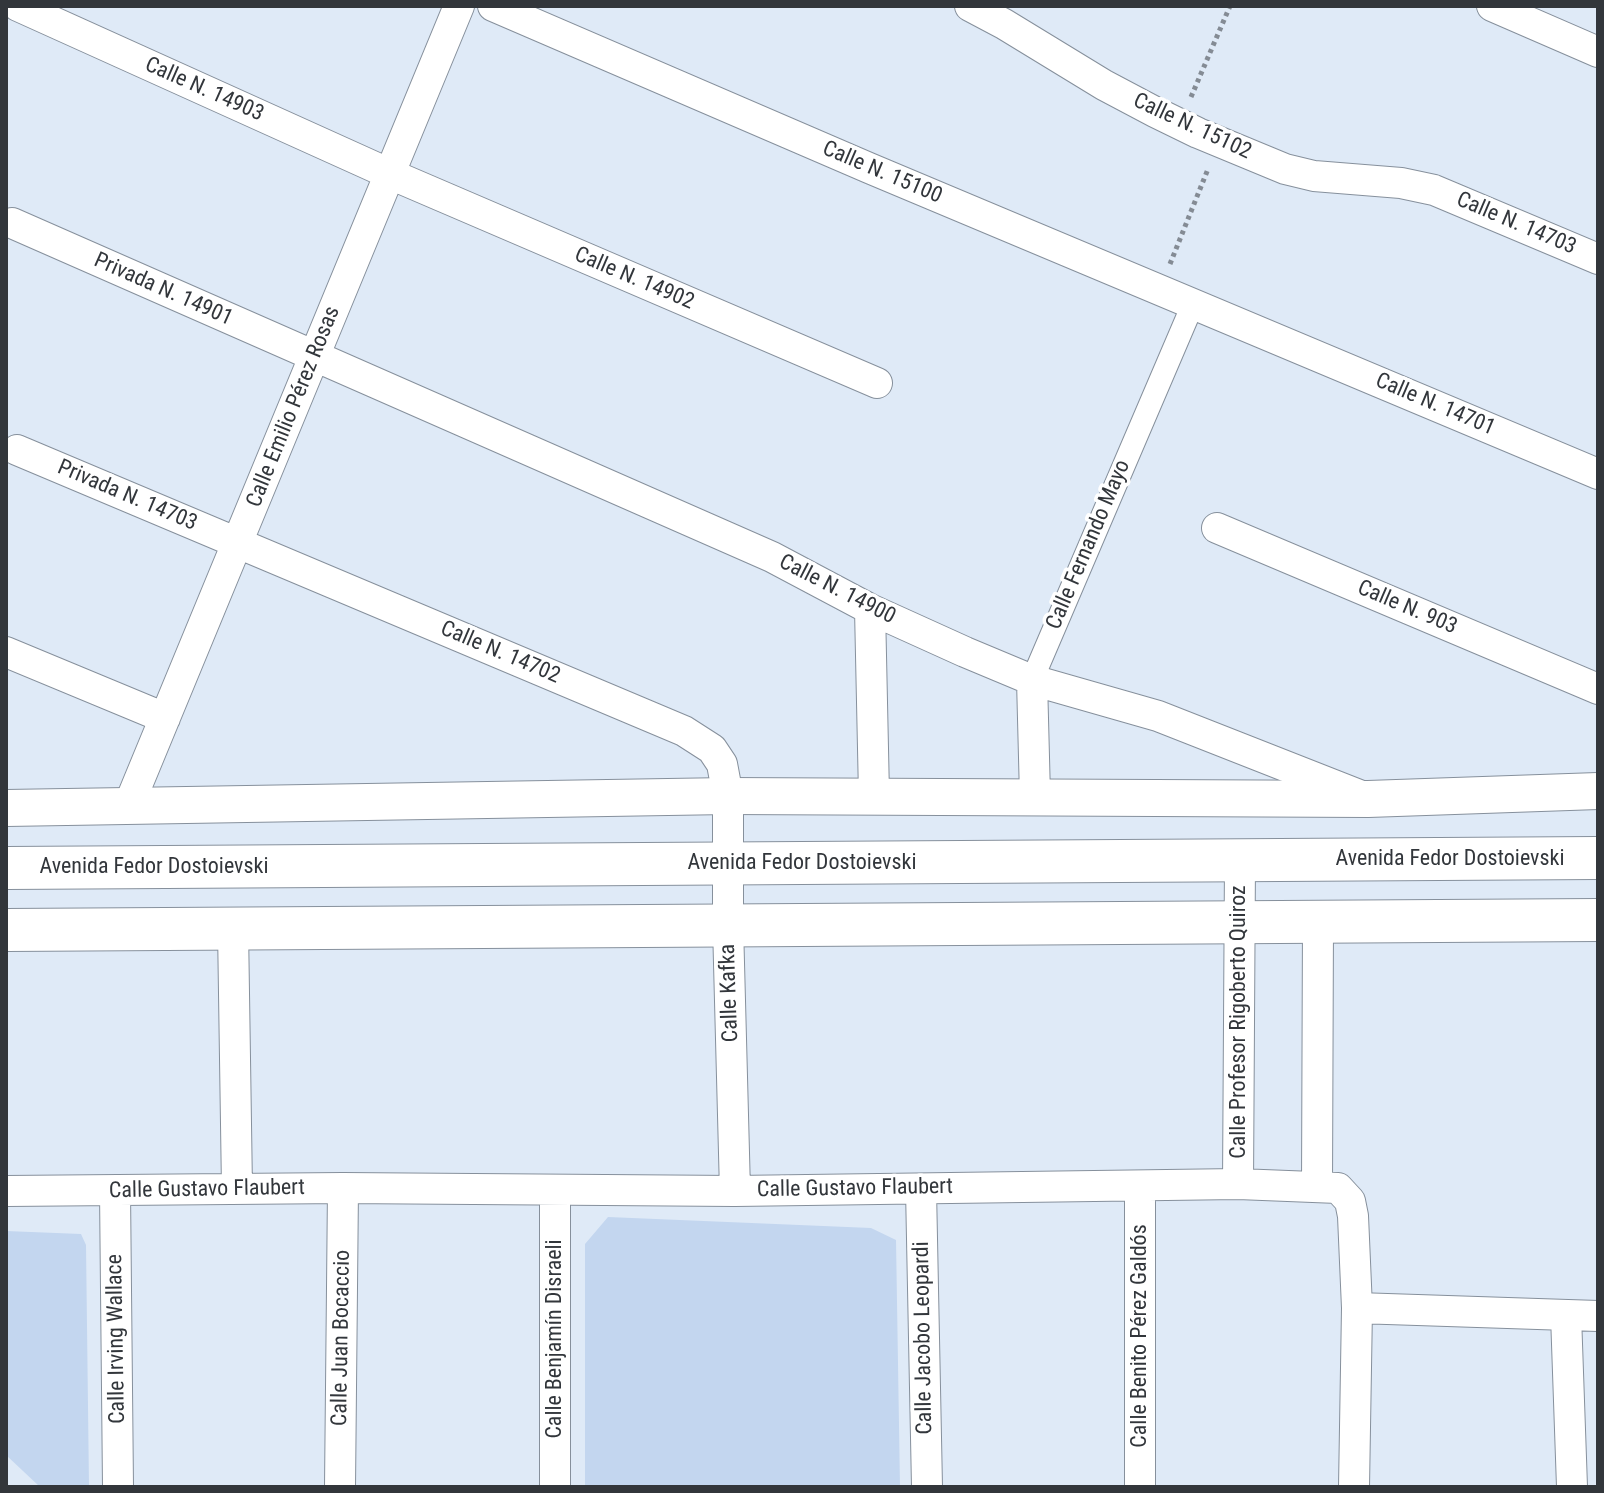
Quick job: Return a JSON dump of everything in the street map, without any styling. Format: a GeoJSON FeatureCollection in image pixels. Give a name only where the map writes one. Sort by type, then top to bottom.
{"type":"FeatureCollection","features":[{"type":"Feature","properties":{"kind":"main road","name":"Avenida Fedor Dostoievski"},"geometry":{"type":"LineString","coordinates":[[6,868],[1598,858]]}},
{"type":"Feature","properties":{"kind":"main road"},"geometry":{"type":"LineString","coordinates":[[6,930],[1598,920]]}},
{"type":"Feature","properties":{"kind":"street","name":"Calle N. 14903"},"geometry":{"type":"LineString","coordinates":[[18,6],[390,174]]}},
{"type":"Feature","properties":{"kind":"street","name":"Calle Emilio Pérez Rosas"},"geometry":{"type":"LineString","coordinates":[[128,807],[459,6]]}},
{"type":"Feature","properties":{"kind":"street","name":"Calle N. 15100"},"geometry":{"type":"LineString","coordinates":[[493,6],[1271,337]]}},
{"type":"Feature","properties":{"kind":"street","name":"Calle N. 15102"},"geometry":{"type":"LineString","coordinates":[[970,6],[1104,85],[1179,124],[1285,169],[1314,176],[1401,183],[1434,190]]}},
{"type":"Feature","properties":{"kind":"street"},"geometry":{"type":"LineString","coordinates":[[1492,6],[1598,52]]}},
{"type":"Feature","properties":{"kind":"street","name":"Calle N. 14902"},"geometry":{"type":"LineString","coordinates":[[390,174],[877,383]]}},
{"type":"Feature","properties":{"kind":"street","name":"Calle N. 14703"},"geometry":{"type":"LineString","coordinates":[[1434,190],[1598,259]]}},
{"type":"Feature","properties":{"kind":"street","name":"Privada N. 14901"},"geometry":{"type":"LineString","coordinates":[[12,223],[315,357]]}},
{"type":"Feature","properties":{"kind":"street","name":"Calle Fernando Mayo"},"geometry":{"type":"LineString","coordinates":[[1035,796],[1032,680],[1193,304]]}},
{"type":"Feature","properties":{"kind":"street","name":"Calle N. 14701"},"geometry":{"type":"LineString","coordinates":[[1271,337],[1598,474]]}},
{"type":"Feature","properties":{"kind":"street","name":"Calle N. 14900"},"geometry":{"type":"LineString","coordinates":[[315,357],[772,557],[870,609],[1032,680],[1158,716],[1368,799]]}},
{"type":"Feature","properties":{"kind":"street","name":"Privada N. 14703"},"geometry":{"type":"LineString","coordinates":[[17,450],[238,543]]}},
{"type":"Feature","properties":{"kind":"street","name":"Calle N. 903"},"geometry":{"type":"LineString","coordinates":[[1217,528],[1598,689]]}},
{"type":"Feature","properties":{"kind":"street","name":"Calle N. 14702"},"geometry":{"type":"LineString","coordinates":[[238,543],[684,731],[712,749],[722,764],[728,796]]}},
{"type":"Feature","properties":{"kind":"street"},"geometry":{"type":"LineString","coordinates":[[870,609],[874,795]]}},
{"type":"Feature","properties":{"kind":"street"},"geometry":{"type":"LineString","coordinates":[[6,652],[165,718]]}},
{"type":"Feature","properties":{"kind":"street"},"geometry":{"type":"LineString","coordinates":[[6,808],[874,795],[1368,799],[1598,791]]}},
{"type":"Feature","properties":{"kind":"street","name":"Calle Kafka"},"geometry":{"type":"LineString","coordinates":[[728,796],[735,1191]]}},
{"type":"Feature","properties":{"kind":"street","name":"Calle Profesor Rigoberto Quiroz"},"geometry":{"type":"LineString","coordinates":[[1238,1184],[1240,861]]}},
{"type":"Feature","properties":{"kind":"street"},"geometry":{"type":"LineString","coordinates":[[1317,1186],[1318,922]]}},
{"type":"Feature","properties":{"kind":"street"},"geometry":{"type":"LineString","coordinates":[[233,928],[237,1189]]}},
{"type":"Feature","properties":{"kind":"street","name":"Calle Gustavo Flaubert"},"geometry":{"type":"LineString","coordinates":[[6,1191],[343,1188],[735,1191],[1238,1184],[1317,1186],[1338,1188],[1350,1201],[1357,1308]]}},
{"type":"Feature","properties":{"kind":"street","name":"Calle Benito Pérez Galdós"},"geometry":{"type":"LineString","coordinates":[[1140,1186],[1140,1487]]}},
{"type":"Feature","properties":{"kind":"street","name":"Calle Juan Bocaccio"},"geometry":{"type":"LineString","coordinates":[[340,1487],[343,1188]]}},
{"type":"Feature","properties":{"kind":"street","name":"Calle Jacobo Leopardi"},"geometry":{"type":"LineString","coordinates":[[921,1189],[927,1487]]}},
{"type":"Feature","properties":{"kind":"street","name":"Calle Irving Wallace"},"geometry":{"type":"LineString","coordinates":[[115,1191],[118,1487]]}},
{"type":"Feature","properties":{"kind":"street","name":"Calle Benjamín Disraeli"},"geometry":{"type":"LineString","coordinates":[[555,1191],[555,1487]]}},
{"type":"Feature","properties":{"kind":"street"},"geometry":{"type":"LineString","coordinates":[[1354,1487],[1357,1308],[1598,1316]]}},
{"type":"Feature","properties":{"kind":"street"},"geometry":{"type":"LineString","coordinates":[[1566,1315],[1572,1487]]}},
{"type":"Feature","properties":{"kind":"path"},"geometry":{"type":"LineString","coordinates":[[1179,124],[1230,6]]}},
{"type":"Feature","properties":{"kind":"path"},"geometry":{"type":"LineString","coordinates":[[1160,290],[1219,142]]}},
{"type":"Feature","properties":{"kind":"shaded area"},"geometry":{"type":"Polygon","coordinates":[[[608,1217],[871,1228],[896,1240],[900,1487],[585,1487],[585,1244],[608,1217]]]}},
{"type":"Feature","properties":{"kind":"shaded area"},"geometry":{"type":"Polygon","coordinates":[[[6,1231],[81,1234],[86,1245],[89,1487],[40,1487],[6,1455],[6,1231]]]}}]}
